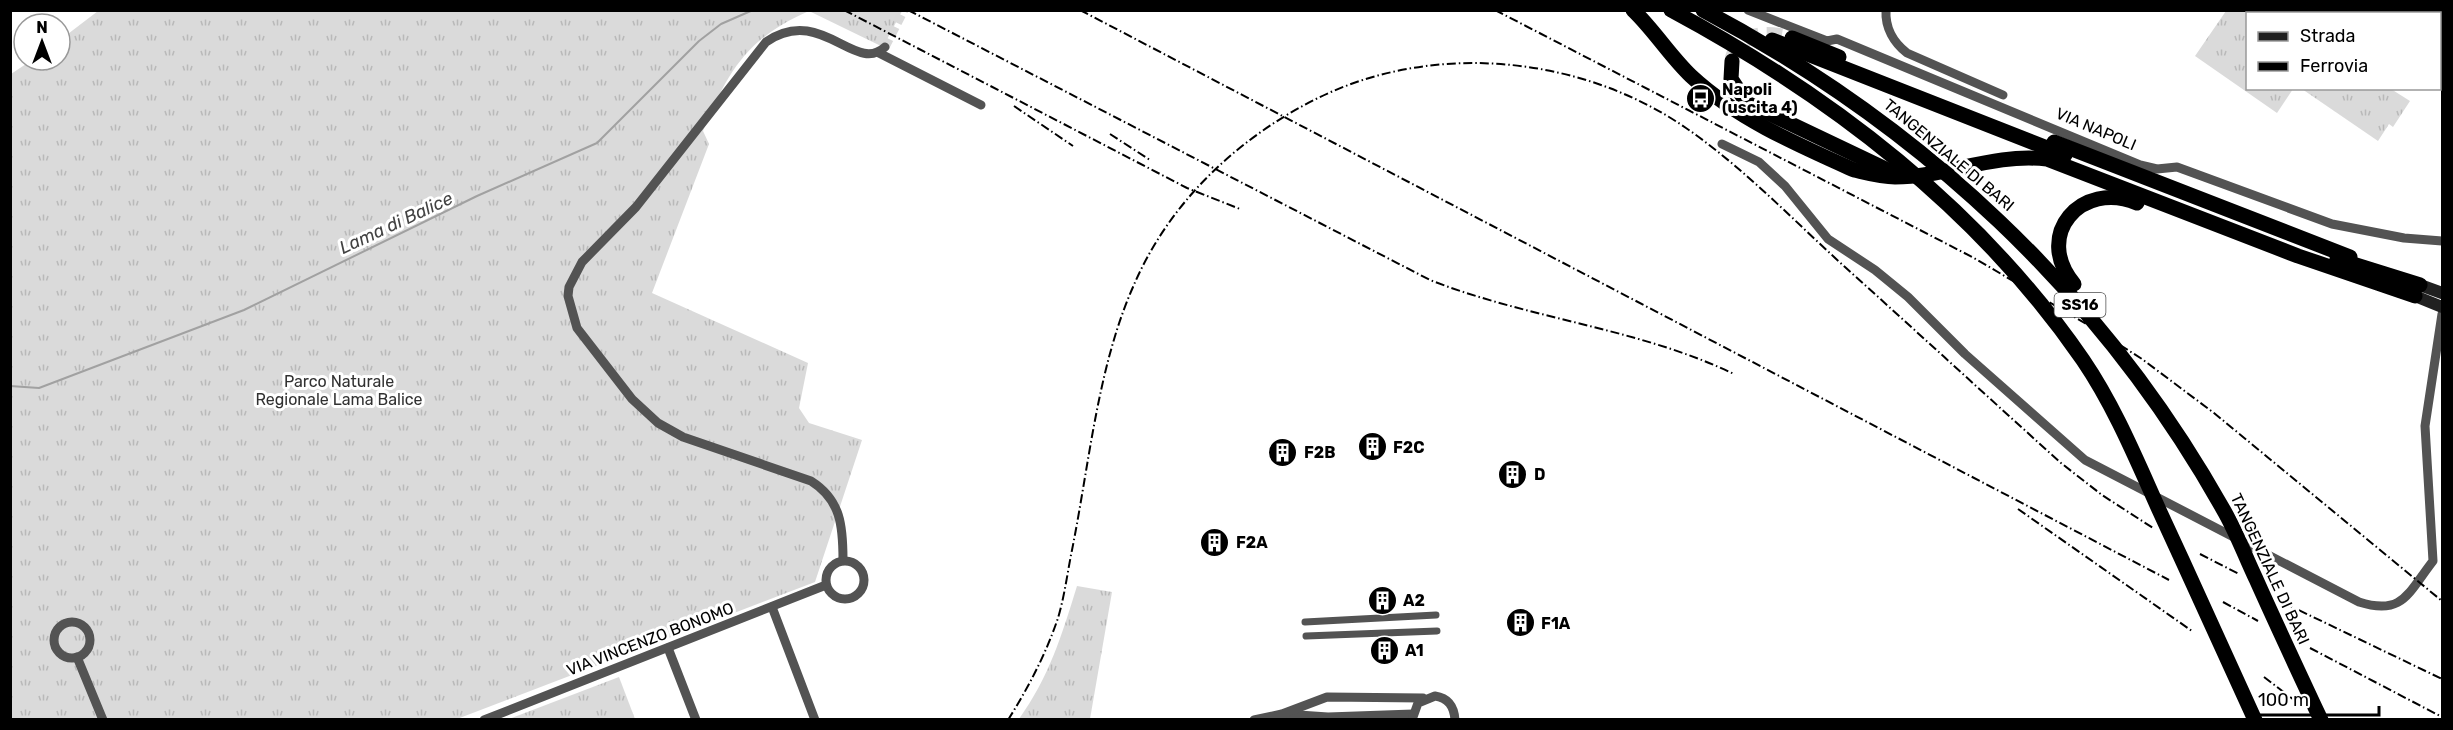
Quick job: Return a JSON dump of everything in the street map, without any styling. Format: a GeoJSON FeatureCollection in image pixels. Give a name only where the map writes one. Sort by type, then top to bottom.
{"type":"FeatureCollection","features":[{"type":"Feature","properties":{"kind":"highway"},"geometry":{"type":"LineString","coordinates":[[1633,10],[1689,74],[1709,92],[1749,117],[1854,170],[1873,175],[1904,177],[2009,157],[2047,159],[2280,250],[2417,290]]}},
{"type":"Feature","properties":{"kind":"highway","name":"SS16"},"geometry":{"type":"LineString","coordinates":[[1671,10],[1853,126],[1902,163],[1973,228],[2008,265],[2071,345],[2121,426],[2255,720]]}},
{"type":"Feature","properties":{"kind":"highway","name":"TANGENZIALE DI BARI"},"geometry":{"type":"LineString","coordinates":[[1703,10],[1822,80],[1948,174],[1982,202],[2049,269],[2104,333],[2158,404],[2224,510],[2321,720]]}},
{"type":"Feature","properties":{"kind":"highway"},"geometry":{"type":"LineString","coordinates":[[1710,10],[1792,50],[2299,247],[2417,290]]}},
{"type":"Feature","properties":{"kind":"highway"},"geometry":{"type":"LineString","coordinates":[[1791,38],[2417,290]]}},
{"type":"Feature","properties":{"kind":"highway"},"geometry":{"type":"LineString","coordinates":[[1732,61],[1731,79],[1747,103],[1833,146],[1892,172],[1915,185],[1973,228]]}},
{"type":"Feature","properties":{"kind":"highway"},"geometry":{"type":"LineString","coordinates":[[2104,333],[2101,315],[2063,271],[2058,245],[2061,229],[2078,208],[2090,201],[2119,197],[2300,267],[2417,290]]}},
{"type":"Feature","properties":{"kind":"main road"},"geometry":{"type":"LineString","coordinates":[[2417,290],[2442,293]]}},
{"type":"Feature","properties":{"kind":"main road"},"geometry":{"type":"LineString","coordinates":[[2417,290],[2442,307]]}},
{"type":"Feature","properties":{"kind":"street","name":"VIA NAPOLI"},"geometry":{"type":"LineString","coordinates":[[1748,10],[1827,41],[1838,39],[2140,165],[2157,169],[2177,167],[2332,224],[2404,238],[2442,241]]}},
{"type":"Feature","properties":{"kind":"street"},"geometry":{"type":"LineString","coordinates":[[1886,10],[1892,36],[1907,53],[2003,95]]}},
{"type":"Feature","properties":{"kind":"street"},"geometry":{"type":"LineString","coordinates":[[843,560],[843,540],[836,504],[825,490],[811,481],[683,437],[658,423],[632,399],[577,328],[568,296],[582,262],[636,207],[765,42],[778,33],[801,29],[815,31],[864,55],[882,50],[981,105]]}},
{"type":"Feature","properties":{"kind":"street"},"geometry":{"type":"LineString","coordinates":[[1722,144],[1759,162],[1785,186],[1828,239],[1875,270],[1908,297],[1965,354],[2097,468],[2359,602],[2376,608],[2392,607],[2402,600],[2433,561],[2425,426],[2442,314]]}},
{"type":"Feature","properties":{"kind":"street"},"geometry":{"type":"LineString","coordinates":[[843,560],[850,561],[861,568],[864,574],[863,588],[854,597],[840,599],[829,591],[826,585],[829,569],[843,560]]}},
{"type":"Feature","properties":{"kind":"street","name":"VIA VINCENZO BONOMO"},"geometry":{"type":"LineString","coordinates":[[484,720],[826,585]]}},
{"type":"Feature","properties":{"kind":"street"},"geometry":{"type":"LineString","coordinates":[[772,607],[815,720]]}},
{"type":"Feature","properties":{"kind":"street"},"geometry":{"type":"LineString","coordinates":[[1305,622],[1436,615]]}},
{"type":"Feature","properties":{"kind":"street"},"geometry":{"type":"LineString","coordinates":[[1306,636],[1437,631]]}},
{"type":"Feature","properties":{"kind":"street"},"geometry":{"type":"LineString","coordinates":[[668,648],[696,720]]}},
{"type":"Feature","properties":{"kind":"street"},"geometry":{"type":"LineString","coordinates":[[77,657],[103,720]]}},
{"type":"Feature","properties":{"kind":"street"},"geometry":{"type":"LineString","coordinates":[[1254,720],[1282,714],[1327,697],[1423,699],[1434,696],[1447,700],[1452,705],[1455,720]]}},
{"type":"Feature","properties":{"kind":"street"},"geometry":{"type":"LineString","coordinates":[[1282,714],[1328,717],[1413,717],[1423,699]]}},
{"type":"Feature","properties":{"kind":"green space","name":"Parco Naturale Regionale Lama Balice"},"geometry":{"type":"Polygon","coordinates":[[[98,11],[809,11],[788,21],[755,45],[742,59],[721,91],[703,131],[709,144],[652,293],[808,363],[799,408],[809,423],[862,440],[815,582],[457,719],[11,720],[11,74],[14,72],[72,72],[72,31],[98,11]]]}},
{"type":"Feature","properties":{"kind":"green space"},"geometry":{"type":"Polygon","coordinates":[[[809,11],[902,11],[883,47],[809,11]]]}},
{"type":"Feature","properties":{"kind":"green space"},"geometry":{"type":"Polygon","coordinates":[[[2226,11],[2268,11],[2270,12],[2246,12],[2246,90],[2292,90],[2277,113],[2195,56],[2226,11]]]}},
{"type":"Feature","properties":{"kind":"green space"},"geometry":{"type":"Polygon","coordinates":[[[2303,90],[2393,90],[2410,101],[2393,127],[2389,124],[2378,141],[2303,90]]]}},
{"type":"Feature","properties":{"kind":"green space"},"geometry":{"type":"Polygon","coordinates":[[[1077,586],[1112,592],[1090,719],[1019,719],[1047,671],[1077,586]]]}},
{"type":"Feature","properties":{"kind":"green space"},"geometry":{"type":"Polygon","coordinates":[[[619,677],[635,719],[509,719],[619,677]]]}},
{"type":"Feature","properties":{"kind":"waterway","name":"Lama di Balice"},"geometry":{"type":"LineString","coordinates":[[10,386],[39,388],[244,310],[477,196],[597,143],[699,41],[721,24],[753,10]]}},
{"type":"Feature","properties":{"kind":"tunnel"},"geometry":{"type":"LineString","coordinates":[[885,47],[904,10]]}},
{"type":"Feature","properties":{"kind":"tunnel"},"geometry":{"type":"LineString","coordinates":[[1732,59],[1741,43],[1748,38],[1765,35],[1792,38]]}},
{"type":"Feature","properties":{"kind":"railway"},"geometry":{"type":"LineString","coordinates":[[844,10],[1187,188],[1240,209]]}},
{"type":"Feature","properties":{"kind":"railway"},"geometry":{"type":"LineString","coordinates":[[908,10],[1430,280],[1506,305],[1660,345],[1734,374]]}},
{"type":"Feature","properties":{"kind":"railway"},"geometry":{"type":"LineString","coordinates":[[1080,10],[2169,580]]}},
{"type":"Feature","properties":{"kind":"railway"},"geometry":{"type":"LineString","coordinates":[[1495,10],[1974,258],[2095,329],[2142,359],[2214,413],[2442,601]]}},
{"type":"Feature","properties":{"kind":"railway"},"geometry":{"type":"LineString","coordinates":[[1008,720],[1036,670],[1058,618],[1095,419],[1111,351],[1133,287],[1165,228],[1185,202],[1232,154],[1287,115],[1316,99],[1361,81],[1408,69],[1456,63],[1505,64],[1553,71],[1600,85],[1644,103],[1686,128],[1748,177],[2061,463],[2102,495],[2153,528]]}},
{"type":"Feature","properties":{"kind":"railway"},"geometry":{"type":"LineString","coordinates":[[1014,106],[1073,146]]}},
{"type":"Feature","properties":{"kind":"railway"},"geometry":{"type":"LineString","coordinates":[[1110,134],[1150,160]]}},
{"type":"Feature","properties":{"kind":"railway"},"geometry":{"type":"LineString","coordinates":[[2018,509],[2192,631]]}},
{"type":"Feature","properties":{"kind":"railway"},"geometry":{"type":"LineString","coordinates":[[2200,554],[2239,574]]}},
{"type":"Feature","properties":{"kind":"railway"},"geometry":{"type":"LineString","coordinates":[[2223,602],[2258,621]]}},
{"type":"Feature","properties":{"kind":"railway"},"geometry":{"type":"LineString","coordinates":[[2284,603],[2442,679]]}},
{"type":"Feature","properties":{"kind":"railway"},"geometry":{"type":"LineString","coordinates":[[2310,648],[2442,717]]}},
{"type":"Feature","properties":{"kind":"railway"},"geometry":{"type":"LineString","coordinates":[[2264,677],[2294,700]]}},
{"type":"Feature","properties":{"kind":"place","name":"Napoli (uscita 4)"},"geometry":{"type":"Point","coordinates":[1701,98]}},
{"type":"Feature","properties":{"kind":"place","name":"F2C"},"geometry":{"type":"Point","coordinates":[1372,447]}},
{"type":"Feature","properties":{"kind":"place","name":"F2B"},"geometry":{"type":"Point","coordinates":[1283,452]}},
{"type":"Feature","properties":{"kind":"place","name":"D"},"geometry":{"type":"Point","coordinates":[1513,474]}},
{"type":"Feature","properties":{"kind":"place","name":"F2A"},"geometry":{"type":"Point","coordinates":[1215,542]}},
{"type":"Feature","properties":{"kind":"place","name":"A2"},"geometry":{"type":"Point","coordinates":[1382,600]}},
{"type":"Feature","properties":{"kind":"place","name":"F1A"},"geometry":{"type":"Point","coordinates":[1520,623]}},
{"type":"Feature","properties":{"kind":"place","name":"A1"},"geometry":{"type":"Point","coordinates":[1384,650]}}]}
